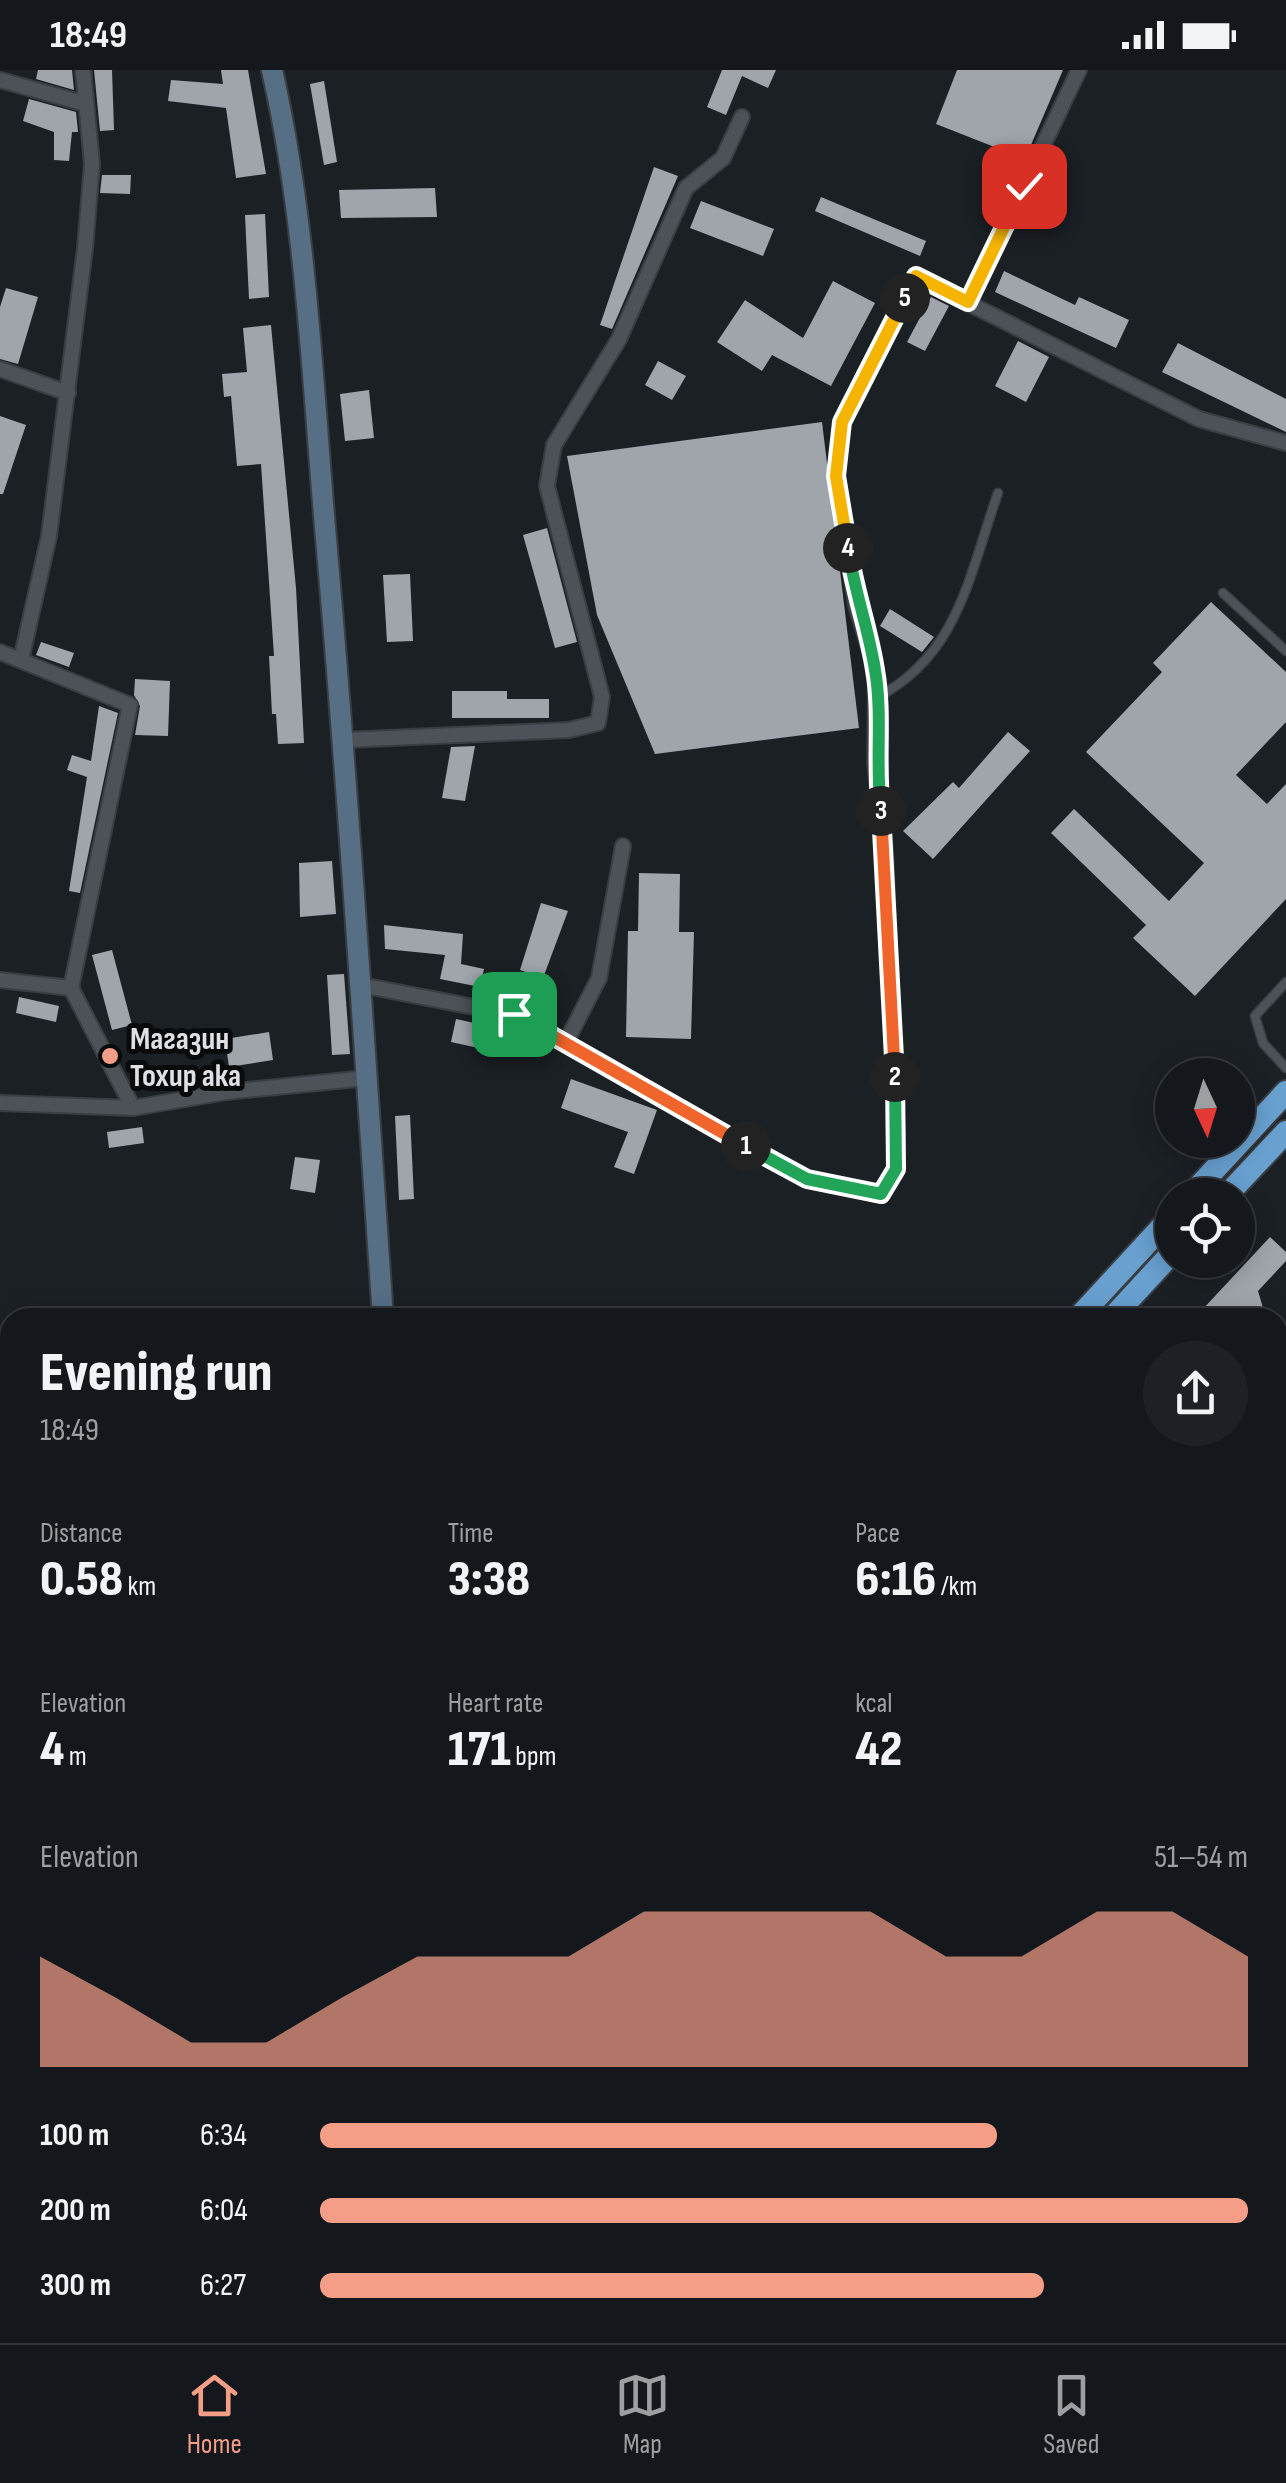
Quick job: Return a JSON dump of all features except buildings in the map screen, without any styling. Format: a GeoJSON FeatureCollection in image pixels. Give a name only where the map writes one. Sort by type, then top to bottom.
{"type":"FeatureCollection","features":[{"type":"Feature","properties":{"kind":"highway"},"geometry":{"type":"LineString","coordinates":[[1207,1178],[1286,1092]]}},
{"type":"Feature","properties":{"kind":"highway"},"geometry":{"type":"LineString","coordinates":[[1243,1178],[1286,1132]]}},
{"type":"Feature","properties":{"kind":"highway"},"geometry":{"type":"LineString","coordinates":[[1087,1308],[1155,1234]]}},
{"type":"Feature","properties":{"kind":"highway"},"geometry":{"type":"LineString","coordinates":[[1121,1308],[1155,1271]]}},
{"type":"Feature","properties":{"kind":"main road"},"geometry":{"type":"LineString","coordinates":[[272,70],[291,168],[304,282],[344,740],[382,1308]]}},
{"type":"Feature","properties":{"kind":"street"},"geometry":{"type":"LineString","coordinates":[[21,660],[49,536],[68,393],[92,164],[83,70]]}},
{"type":"Feature","properties":{"kind":"street"},"geometry":{"type":"LineString","coordinates":[[968,302],[1078,70]]}},
{"type":"Feature","properties":{"kind":"street"},"geometry":{"type":"LineString","coordinates":[[0,80],[86,104]]}},
{"type":"Feature","properties":{"kind":"street"},"geometry":{"type":"LineString","coordinates":[[344,740],[570,730],[598,723],[602,697],[547,486],[554,444],[619,340],[686,188],[723,158],[742,117]]}},
{"type":"Feature","properties":{"kind":"street"},"geometry":{"type":"LineString","coordinates":[[362,985],[514,1014],[807,1179],[881,1194],[896,1169],[898,1141],[885,848],[875,763],[876,671],[856,605],[836,476],[842,422],[916,276],[1199,419],[1286,444]]}},
{"type":"Feature","properties":{"kind":"street"},"geometry":{"type":"LineString","coordinates":[[0,369],[68,393]]}},
{"type":"Feature","properties":{"kind":"street"},"geometry":{"type":"LineString","coordinates":[[0,652],[130,705],[72,988],[133,1108]]}},
{"type":"Feature","properties":{"kind":"street"},"geometry":{"type":"LineString","coordinates":[[564,1044],[599,978],[623,846]]}},
{"type":"Feature","properties":{"kind":"street"},"geometry":{"type":"LineString","coordinates":[[0,980],[72,988]]}},
{"type":"Feature","properties":{"kind":"street"},"geometry":{"type":"LineString","coordinates":[[0,1103],[133,1108],[226,1092],[367,1078]]}},
{"type":"Feature","properties":{"kind":"lane"},"geometry":{"type":"LineString","coordinates":[[876,698],[906,682],[932,657],[953,620],[998,493]]}},
{"type":"Feature","properties":{"kind":"lane"},"geometry":{"type":"LineString","coordinates":[[1223,593],[1286,651]]}},
{"type":"Feature","properties":{"kind":"lane"},"geometry":{"type":"LineString","coordinates":[[1286,982],[1256,1016],[1263,1043],[1286,1068]]}},
{"type":"Feature","properties":{"kind":"place","name":"Магазин Тохир ака"},"geometry":{"type":"Point","coordinates":[110,1056]}},
{"type":"Feature","properties":{"kind":"route"},"geometry":{"type":"LineString","coordinates":[[514,1014],[807,1179],[881,1194],[896,1169],[898,1141],[885,848],[875,763],[876,671],[856,605],[836,476],[842,422],[916,276],[968,302],[1024,186]]}}]}
